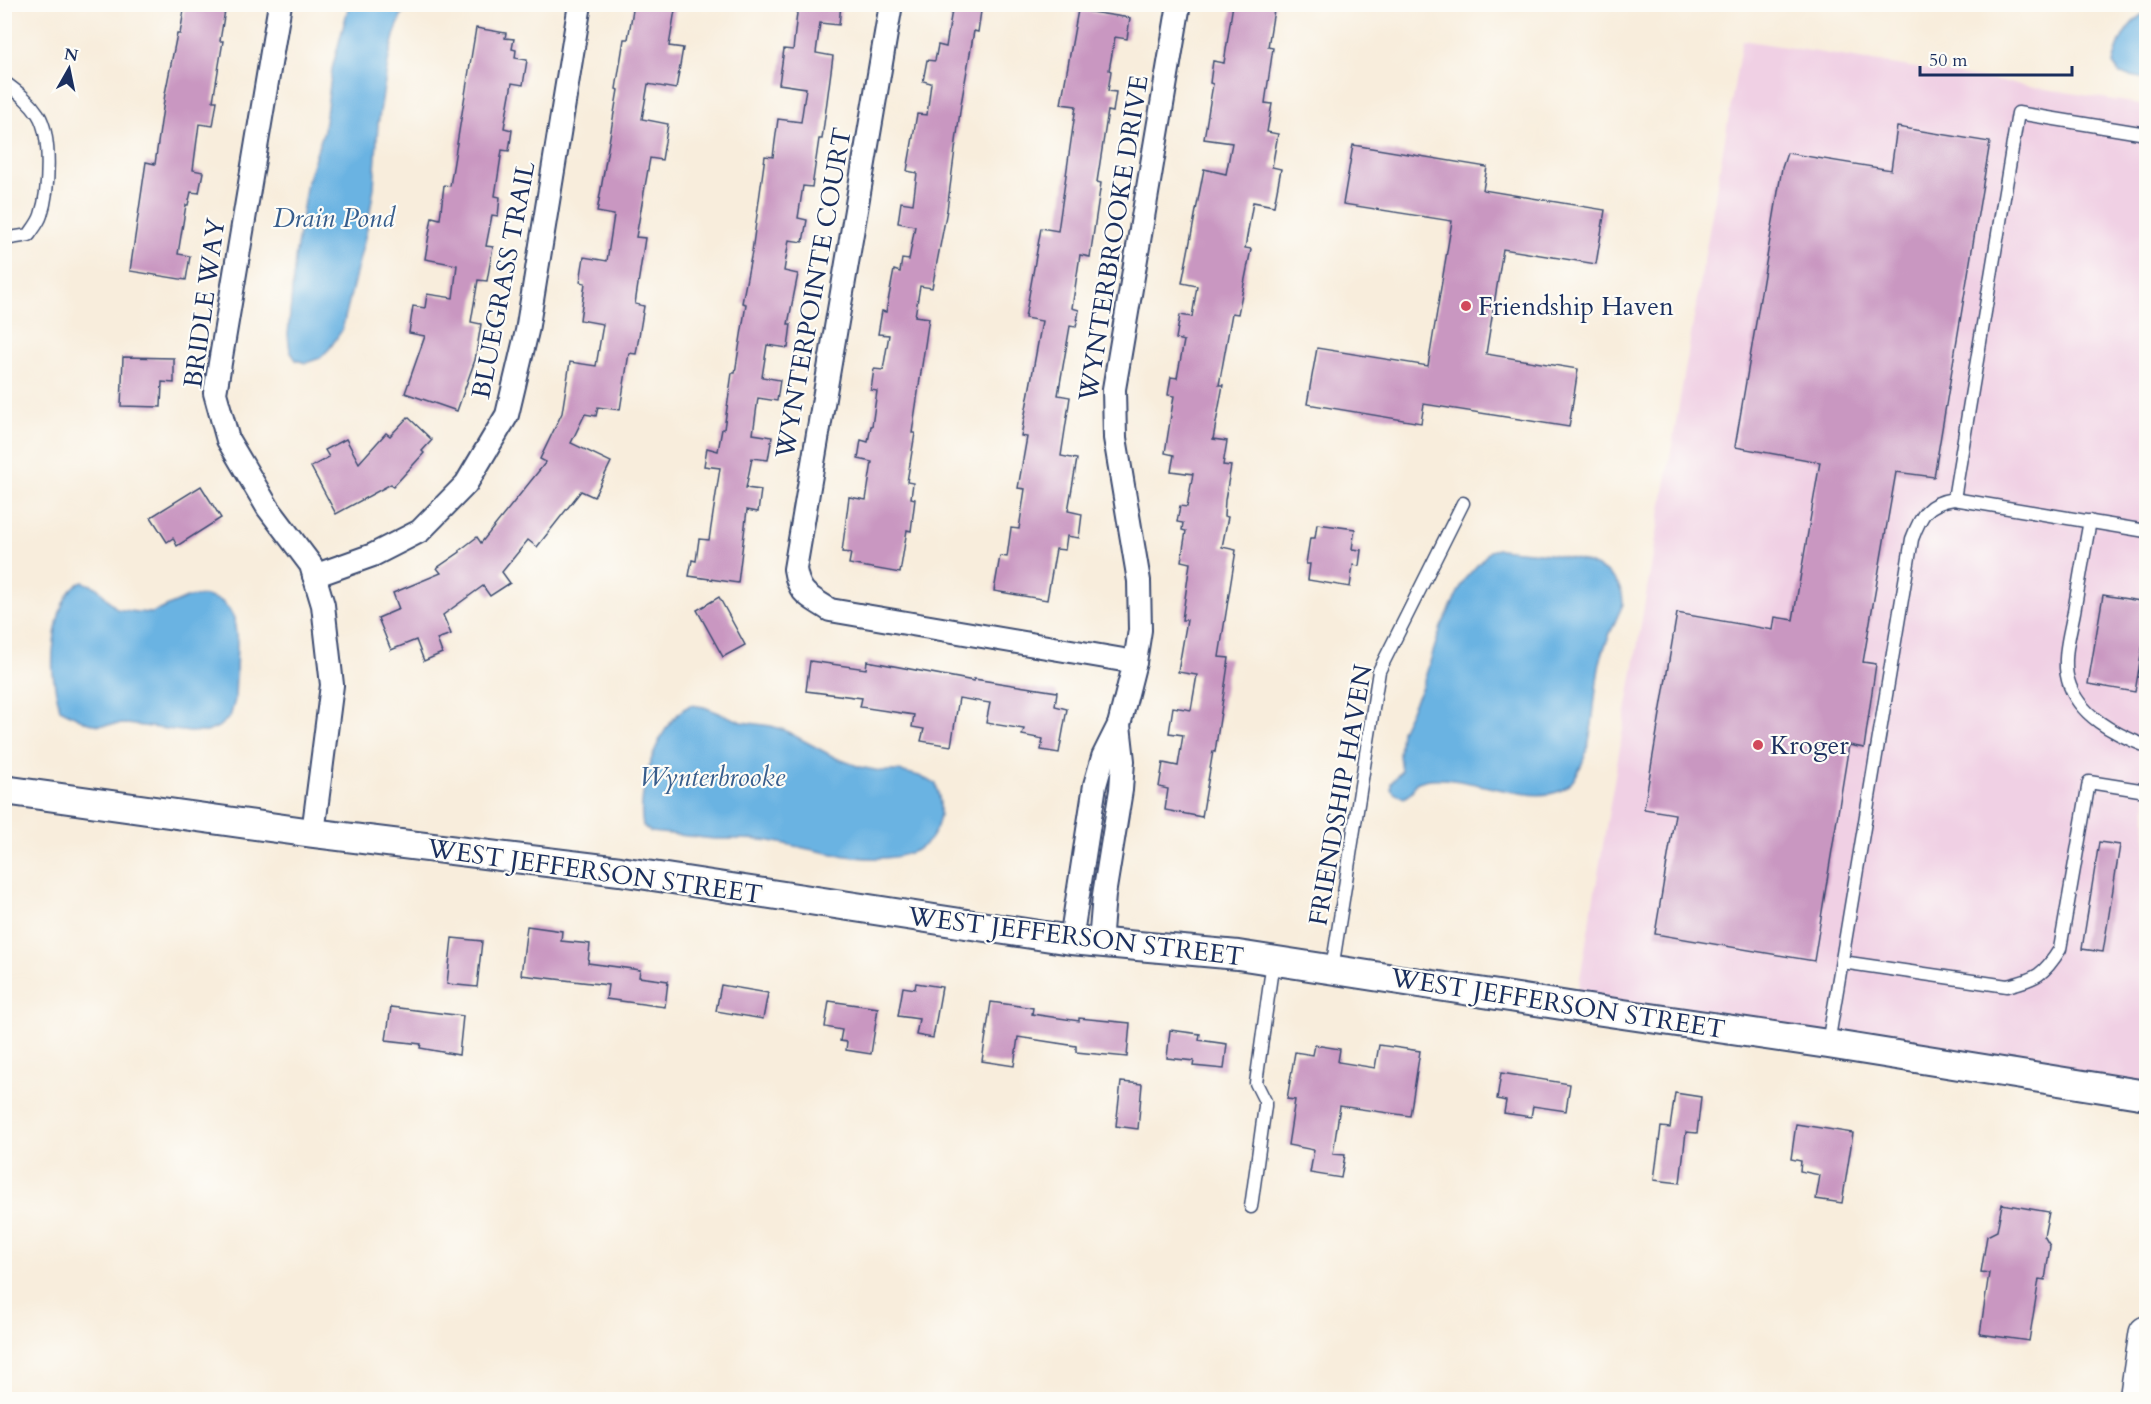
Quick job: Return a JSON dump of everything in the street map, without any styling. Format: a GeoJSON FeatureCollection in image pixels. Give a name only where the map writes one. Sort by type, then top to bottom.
{"type":"FeatureCollection","features":[{"type":"Feature","properties":{"kind":"main road"},"geometry":{"type":"LineString","coordinates":[[2136,1400],[2146,1333]]}},
{"type":"Feature","properties":{"kind":"street","name":"BRIDLE WAY"},"geometry":{"type":"LineString","coordinates":[[280,4],[215,393],[228,440],[268,508],[310,565],[323,604],[332,685],[313,833]]}},
{"type":"Feature","properties":{"kind":"street","name":"BLUEGRASS TRAIL"},"geometry":{"type":"LineString","coordinates":[[314,576],[373,555],[420,531],[466,484],[507,415],[527,331],[580,4]]}},
{"type":"Feature","properties":{"kind":"street","name":"WYNTERPOINTE COURT"},"geometry":{"type":"LineString","coordinates":[[891,4],[795,569],[801,590],[830,610],[1135,662]]}},
{"type":"Feature","properties":{"kind":"street","name":"WYNTERBROOKE DRIVE"},"geometry":{"type":"LineString","coordinates":[[1100,944],[1104,895],[1121,790],[1123,761],[1119,725],[1135,662],[1140,630],[1139,581],[1115,438],[1114,388],[1179,4]]}},
{"type":"Feature","properties":{"kind":"street"},"geometry":{"type":"LineString","coordinates":[[1071,940],[1095,785],[1103,757],[1119,725]]}},
{"type":"Feature","properties":{"kind":"street","name":"WEST JEFFERSON STREET"},"geometry":{"type":"LineString","coordinates":[[4,789],[313,833],[620,872],[1100,944],[1238,955],[1828,1044],[2146,1095]]}},
{"type":"Feature","properties":{"kind":"lane"},"geometry":{"type":"LineString","coordinates":[[4,82],[24,97],[39,116],[48,143],[41,216],[29,235],[4,240]]}},
{"type":"Feature","properties":{"kind":"lane"},"geometry":{"type":"LineString","coordinates":[[1954,499],[2018,112],[2146,134]]}},
{"type":"Feature","properties":{"kind":"lane"},"geometry":{"type":"LineString","coordinates":[[1828,1044],[1912,539],[1918,521],[1938,501],[1954,499],[2146,531]]}},
{"type":"Feature","properties":{"kind":"lane","name":"FRIENDSHIP HAVEN"},"geometry":{"type":"LineString","coordinates":[[1332,969],[1380,671],[1463,503]]}},
{"type":"Feature","properties":{"kind":"lane"},"geometry":{"type":"LineString","coordinates":[[2090,521],[2068,645],[2067,679],[2075,695],[2095,719],[2108,728],[2146,746]]}},
{"type":"Feature","properties":{"kind":"lane"},"geometry":{"type":"LineString","coordinates":[[1842,962],[2007,986],[2031,981],[2050,966],[2060,949],[2089,782],[2146,791]]}},
{"type":"Feature","properties":{"kind":"lane"},"geometry":{"type":"LineString","coordinates":[[1251,1207],[1265,1106],[1265,1101],[1256,1083],[1273,960]]}},
{"type":"Feature","properties":{"kind":"shaded area"},"geometry":{"type":"Polygon","coordinates":[[[1742,40],[2146,105],[2146,1096],[1575,1007],[1742,40]]]}},
{"type":"Feature","properties":{"kind":"water","name":"Drain Pond"},"geometry":{"type":"Polygon","coordinates":[[[349,5],[405,5],[389,57],[378,124],[374,187],[367,229],[342,330],[320,358],[306,363],[296,360],[290,351],[288,335],[295,259],[307,182],[324,130],[332,69],[349,5]]]}},
{"type":"Feature","properties":{"kind":"water"},"geometry":{"type":"Polygon","coordinates":[[[2146,12],[2146,79],[2120,74],[2113,64],[2117,48],[2128,28],[2146,12]]]}},
{"type":"Feature","properties":{"kind":"water"},"geometry":{"type":"Polygon","coordinates":[[[1498,549],[1574,559],[1593,565],[1609,574],[1619,587],[1623,604],[1602,656],[1597,677],[1590,737],[1581,766],[1574,779],[1561,790],[1543,795],[1453,780],[1433,779],[1416,783],[1411,793],[1404,798],[1391,789],[1391,783],[1401,771],[1399,755],[1401,731],[1422,687],[1441,627],[1464,580],[1490,551],[1498,549]]]}},
{"type":"Feature","properties":{"kind":"water"},"geometry":{"type":"Polygon","coordinates":[[[83,582],[96,587],[117,609],[137,612],[152,613],[189,597],[206,596],[221,601],[234,618],[237,642],[235,700],[230,717],[218,727],[207,732],[190,732],[127,724],[88,723],[60,709],[53,673],[55,636],[67,596],[74,587],[83,582]]]}},
{"type":"Feature","properties":{"kind":"water","name":"Wynterbrooke"},"geometry":{"type":"Polygon","coordinates":[[[691,705],[704,707],[742,722],[784,730],[836,758],[860,767],[880,771],[900,771],[936,784],[940,809],[939,821],[934,833],[921,847],[904,855],[882,858],[833,854],[763,840],[715,839],[651,832],[643,826],[643,795],[646,777],[659,741],[668,726],[679,713],[691,705]]]}},
{"type":"Feature","properties":{"kind":"building"},"geometry":{"type":"Polygon","coordinates":[[[185,4],[226,4],[220,41],[223,41],[213,101],[217,101],[213,126],[199,124],[193,170],[203,172],[199,193],[191,192],[188,205],[186,205],[178,254],[190,256],[186,280],[130,271],[146,162],[155,164],[165,94],[185,4]]]}},
{"type":"Feature","properties":{"kind":"building"},"geometry":{"type":"Polygon","coordinates":[[[634,4],[676,4],[669,46],[683,48],[676,89],[648,84],[642,119],[668,124],[662,160],[650,158],[636,237],[645,238],[635,304],[644,306],[636,354],[629,353],[620,410],[598,407],[596,416],[585,414],[571,443],[611,462],[594,497],[581,491],[537,547],[528,540],[502,572],[510,583],[490,596],[483,586],[443,615],[451,634],[437,639],[442,653],[424,661],[416,640],[391,650],[378,618],[399,609],[393,593],[441,573],[437,568],[477,537],[481,543],[546,462],[540,459],[562,413],[570,362],[596,366],[603,324],[580,320],[585,283],[580,282],[584,257],[607,261],[614,215],[597,212],[618,90],[616,89],[624,39],[628,39],[634,4]]]}},
{"type":"Feature","properties":{"kind":"building"},"geometry":{"type":"Polygon","coordinates":[[[798,4],[841,4],[839,25],[820,23],[816,53],[833,56],[822,139],[819,139],[812,187],[803,186],[798,218],[807,220],[803,242],[789,240],[784,271],[798,274],[788,324],[791,324],[788,348],[767,345],[762,377],[780,380],[777,401],[758,398],[753,434],[772,437],[768,460],[752,458],[746,488],[761,490],[758,512],[747,510],[738,583],[689,576],[692,560],[696,561],[699,539],[709,540],[720,468],[704,466],[707,448],[718,451],[722,429],[724,429],[732,373],[735,373],[746,304],[742,303],[752,252],[765,156],[773,157],[778,119],[801,122],[806,88],[779,84],[784,49],[793,50],[798,4]]]}},
{"type":"Feature","properties":{"kind":"building"},"geometry":{"type":"Polygon","coordinates":[[[953,4],[982,4],[978,32],[974,31],[961,104],[947,210],[932,288],[920,286],[915,316],[929,318],[907,482],[913,483],[911,498],[915,499],[911,531],[907,530],[900,573],[849,564],[851,553],[842,552],[849,497],[866,500],[872,462],[858,459],[861,440],[868,442],[872,426],[877,391],[871,390],[874,369],[883,370],[889,335],[878,334],[882,311],[886,312],[894,270],[900,272],[902,259],[909,260],[915,226],[898,223],[901,202],[913,204],[917,173],[907,171],[917,114],[927,115],[931,83],[923,81],[927,60],[935,61],[938,45],[946,47],[953,4]]]}},
{"type":"Feature","properties":{"kind":"building"},"geometry":{"type":"Polygon","coordinates":[[[1233,4],[1275,4],[1268,47],[1273,48],[1265,103],[1272,104],[1267,132],[1278,134],[1272,167],[1281,169],[1274,206],[1253,202],[1245,248],[1251,249],[1238,314],[1232,313],[1219,385],[1223,385],[1213,439],[1227,441],[1223,465],[1231,466],[1224,516],[1228,517],[1222,547],[1236,550],[1219,657],[1229,658],[1215,752],[1213,751],[1202,817],[1165,810],[1168,789],[1159,787],[1163,763],[1178,766],[1183,735],[1169,733],[1173,707],[1191,710],[1197,675],[1178,672],[1187,620],[1182,620],[1190,563],[1181,561],[1186,531],[1182,530],[1183,523],[1177,522],[1180,506],[1187,507],[1193,474],[1171,471],[1174,455],[1165,453],[1174,396],[1168,395],[1171,377],[1177,378],[1184,341],[1176,339],[1180,315],[1192,317],[1197,286],[1182,283],[1204,169],[1226,174],[1232,143],[1204,139],[1213,84],[1210,83],[1213,61],[1224,63],[1233,4]]]}},
{"type":"Feature","properties":{"kind":"building"},"geometry":{"type":"Polygon","coordinates":[[[1078,10],[1130,18],[1127,39],[1115,37],[1108,91],[1116,92],[1113,112],[1108,111],[1097,182],[1101,183],[1090,257],[1080,255],[1072,308],[1079,310],[1076,327],[1070,326],[1058,395],[1070,397],[1061,456],[1077,459],[1068,511],[1082,514],[1079,538],[1067,536],[1065,550],[1056,549],[1047,600],[994,591],[1000,556],[1007,557],[1011,528],[1019,529],[1025,489],[1018,488],[1027,437],[1021,436],[1042,321],[1025,318],[1041,228],[1058,231],[1076,106],[1061,104],[1078,10]]]}},
{"type":"Feature","properties":{"kind":"building"},"geometry":{"type":"Polygon","coordinates":[[[476,28],[506,33],[505,38],[514,39],[512,49],[516,50],[515,58],[527,60],[523,85],[512,83],[504,128],[512,130],[509,151],[502,150],[495,196],[500,197],[498,216],[492,215],[486,246],[493,247],[487,281],[478,280],[471,322],[481,324],[475,360],[457,411],[405,393],[425,336],[409,333],[413,306],[425,308],[427,294],[453,298],[457,265],[425,259],[432,217],[440,219],[444,185],[450,186],[476,28]]]}},
{"type":"Feature","properties":{"kind":"building"},"geometry":{"type":"Polygon","coordinates":[[[1897,127],[1990,142],[1934,477],[1896,472],[1863,662],[1876,664],[1864,748],[1849,745],[1814,961],[1655,934],[1675,814],[1644,809],[1677,613],[1773,630],[1775,617],[1793,620],[1820,462],[1735,447],[1782,168],[1787,153],[1891,170],[1897,127]]]}},
{"type":"Feature","properties":{"kind":"building","name":"Friendship Haven"},"geometry":{"type":"Polygon","coordinates":[[[1353,145],[1487,167],[1483,190],[1605,210],[1596,264],[1503,249],[1486,354],[1578,369],[1569,427],[1424,404],[1421,423],[1307,404],[1317,348],[1428,366],[1452,221],[1343,204],[1353,145]]]}},
{"type":"Feature","properties":{"kind":"building"},"geometry":{"type":"Polygon","coordinates":[[[123,357],[174,358],[174,383],[162,382],[161,407],[121,406],[123,357]]]}},
{"type":"Feature","properties":{"kind":"building"},"geometry":{"type":"Polygon","coordinates":[[[408,417],[432,440],[422,451],[424,453],[393,487],[391,484],[336,514],[311,467],[329,457],[325,450],[346,439],[359,463],[386,433],[390,436],[408,417]]]}},
{"type":"Feature","properties":{"kind":"building"},"geometry":{"type":"Polygon","coordinates":[[[201,486],[221,518],[177,546],[173,538],[167,542],[151,517],[201,486]]]}},
{"type":"Feature","properties":{"kind":"building"},"geometry":{"type":"Polygon","coordinates":[[[1317,524],[1355,529],[1352,549],[1361,550],[1359,566],[1353,565],[1350,587],[1308,580],[1310,564],[1306,564],[1310,538],[1315,538],[1317,524]]]}},
{"type":"Feature","properties":{"kind":"building"},"geometry":{"type":"Polygon","coordinates":[[[2103,595],[2146,602],[2146,625],[2135,692],[2088,684],[2103,595]]]}},
{"type":"Feature","properties":{"kind":"building"},"geometry":{"type":"Polygon","coordinates":[[[719,597],[745,645],[723,657],[697,610],[719,597]]]}},
{"type":"Feature","properties":{"kind":"building"},"geometry":{"type":"Polygon","coordinates":[[[810,661],[866,669],[867,661],[974,681],[974,679],[1057,692],[1055,706],[1067,709],[1059,753],[1041,750],[1043,739],[1022,735],[1024,729],[986,723],[990,703],[959,698],[951,746],[921,741],[924,729],[912,727],[914,715],[860,707],[862,698],[806,691],[810,661]]]}},
{"type":"Feature","properties":{"kind":"building"},"geometry":{"type":"Polygon","coordinates":[[[2099,842],[2120,845],[2103,952],[2082,949],[2099,842]]]}},
{"type":"Feature","properties":{"kind":"building"},"geometry":{"type":"Polygon","coordinates":[[[527,926],[562,931],[561,941],[590,944],[588,963],[640,970],[639,977],[668,981],[665,1007],[606,999],[608,985],[521,975],[527,926]]]}},
{"type":"Feature","properties":{"kind":"building"},"geometry":{"type":"Polygon","coordinates":[[[452,938],[482,941],[477,987],[447,984],[452,938]]]}},
{"type":"Feature","properties":{"kind":"building"},"geometry":{"type":"Polygon","coordinates":[[[916,983],[942,987],[933,1038],[916,1035],[919,1019],[898,1016],[903,987],[915,989],[916,983]]]}},
{"type":"Feature","properties":{"kind":"building"},"geometry":{"type":"Polygon","coordinates":[[[721,985],[768,993],[763,1019],[716,1011],[721,985]]]}},
{"type":"Feature","properties":{"kind":"building"},"geometry":{"type":"Polygon","coordinates":[[[829,1001],[878,1008],[871,1054],[846,1050],[847,1042],[840,1041],[842,1030],[825,1027],[829,1001]]]}},
{"type":"Feature","properties":{"kind":"building"},"geometry":{"type":"Polygon","coordinates":[[[991,1002],[1033,1008],[1032,1014],[1079,1021],[1079,1018],[1130,1023],[1127,1057],[1076,1052],[1076,1046],[1018,1037],[1014,1066],[982,1061],[991,1002]]]}},
{"type":"Feature","properties":{"kind":"building"},"geometry":{"type":"Polygon","coordinates":[[[391,1007],[463,1016],[459,1055],[420,1048],[421,1044],[386,1040],[391,1007]]]}},
{"type":"Feature","properties":{"kind":"building"},"geometry":{"type":"Polygon","coordinates":[[[1170,1030],[1200,1034],[1199,1040],[1227,1044],[1224,1069],[1193,1066],[1194,1061],[1167,1058],[1170,1030]]]}},
{"type":"Feature","properties":{"kind":"building"},"geometry":{"type":"Polygon","coordinates":[[[1315,1045],[1340,1049],[1338,1062],[1375,1068],[1379,1045],[1420,1051],[1410,1116],[1340,1106],[1333,1154],[1345,1155],[1341,1178],[1310,1173],[1314,1150],[1288,1145],[1295,1100],[1287,1099],[1295,1052],[1313,1055],[1315,1045]]]}},
{"type":"Feature","properties":{"kind":"building"},"geometry":{"type":"Polygon","coordinates":[[[1501,1073],[1570,1084],[1566,1111],[1533,1106],[1531,1117],[1504,1113],[1506,1101],[1497,1099],[1501,1073]]]}},
{"type":"Feature","properties":{"kind":"building"},"geometry":{"type":"Polygon","coordinates":[[[1121,1082],[1142,1084],[1138,1129],[1116,1126],[1121,1082]]]}},
{"type":"Feature","properties":{"kind":"building"},"geometry":{"type":"Polygon","coordinates":[[[1675,1093],[1701,1097],[1697,1133],[1686,1132],[1680,1183],[1654,1180],[1661,1127],[1670,1128],[1675,1093]]]}},
{"type":"Feature","properties":{"kind":"building"},"geometry":{"type":"Polygon","coordinates":[[[1796,1124],[1853,1133],[1842,1203],[1816,1199],[1820,1175],[1800,1171],[1801,1161],[1791,1159],[1796,1124]]]}},
{"type":"Feature","properties":{"kind":"building"},"geometry":{"type":"Polygon","coordinates":[[[2002,1204],[2049,1212],[2044,1236],[2050,1246],[2045,1280],[2039,1279],[2029,1341],[1980,1334],[1989,1273],[1981,1272],[1987,1236],[1997,1231],[2002,1204]]]}},
{"type":"Feature","properties":{"kind":"place","name":"Friendship Haven"},"geometry":{"type":"Point","coordinates":[1466,306]}},
{"type":"Feature","properties":{"kind":"place","name":"Kroger"},"geometry":{"type":"Point","coordinates":[1758,745]}}]}
